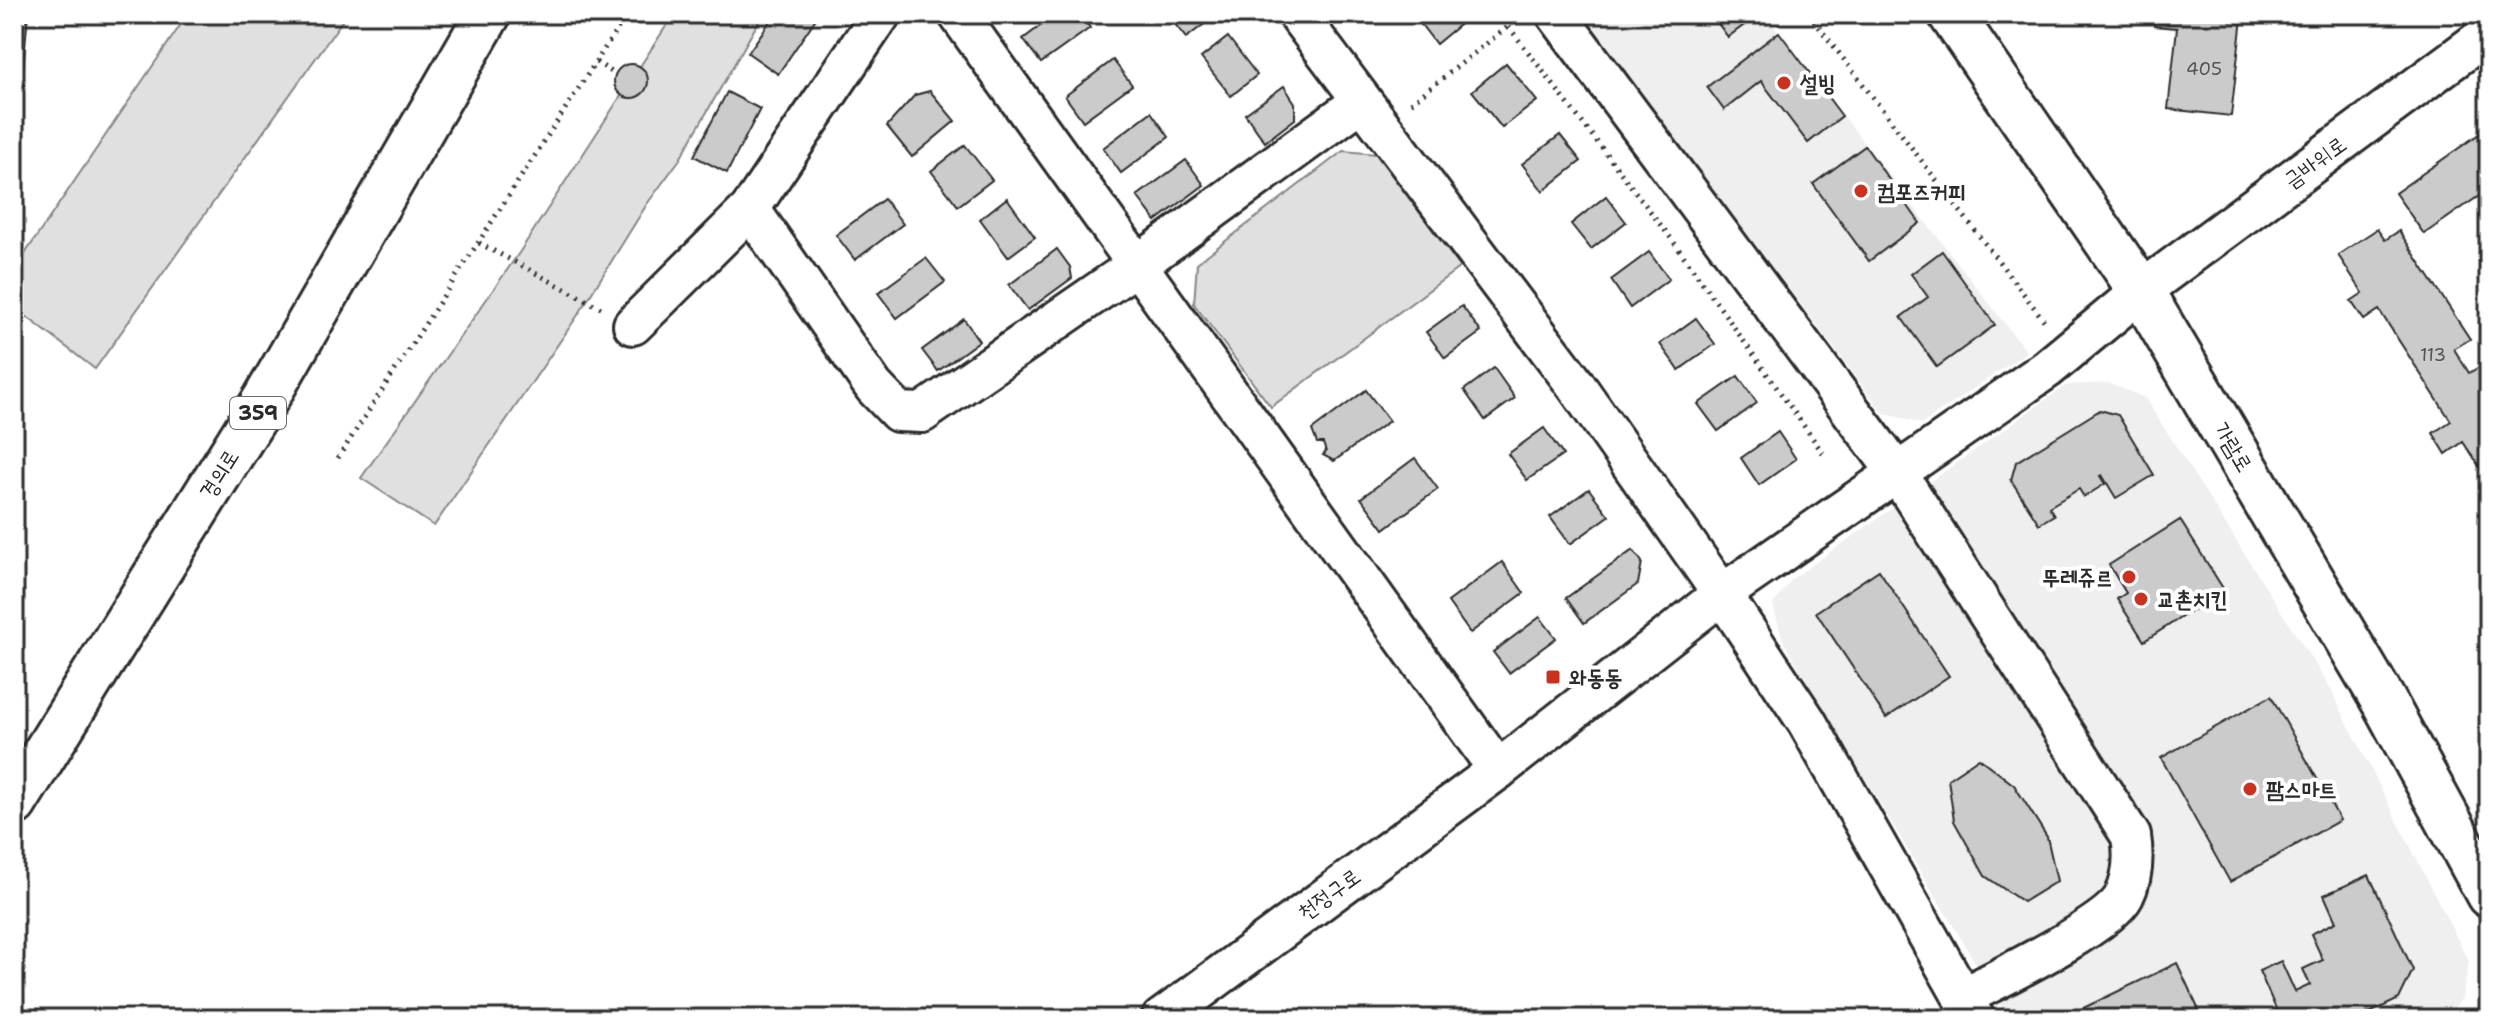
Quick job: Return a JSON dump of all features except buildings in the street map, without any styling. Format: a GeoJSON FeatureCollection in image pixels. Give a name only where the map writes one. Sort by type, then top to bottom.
{"type":"FeatureCollection","features":[{"type":"Feature","properties":{"kind":"street","name":"경의로"},"geometry":{"type":"LineString","coordinates":[[14,803],[265,400],[488,14]]}},
{"type":"Feature","properties":{"kind":"street"},"geometry":{"type":"LineString","coordinates":[[633,325],[750,209],[881,14]]}},
{"type":"Feature","properties":{"kind":"street"},"geometry":{"type":"LineString","coordinates":[[958,14],[1498,770]]}},
{"type":"Feature","properties":{"kind":"street"},"geometry":{"type":"LineString","coordinates":[[1297,14],[1575,384],[1722,594],[1807,722],[1969,1008],[2102,920],[2124,897],[2134,858],[2131,836],[1898,474],[1556,14]]}},
{"type":"Feature","properties":{"kind":"street","name":"가람로"},"geometry":{"type":"LineString","coordinates":[[1951,14],[2141,291],[2383,700],[2489,895]]}},
{"type":"Feature","properties":{"kind":"street","name":"금바위로"},"geometry":{"type":"LineString","coordinates":[[1898,474],[2047,369],[2141,291],[2489,33]]}},
{"type":"Feature","properties":{"kind":"street"},"geometry":{"type":"LineString","coordinates":[[750,209],[874,387],[898,412],[922,413],[1137,265],[1372,114]]}},
{"type":"Feature","properties":{"kind":"street","name":"천정구로"},"geometry":{"type":"LineString","coordinates":[[1161,1019],[1498,770],[1722,594],[1898,474]]}},
{"type":"Feature","properties":{"kind":"path"},"geometry":{"type":"LineString","coordinates":[[338,458],[627,14]]}},
{"type":"Feature","properties":{"kind":"path"},"geometry":{"type":"LineString","coordinates":[[1499,14],[1673,241],[1823,453]]}},
{"type":"Feature","properties":{"kind":"path"},"geometry":{"type":"LineString","coordinates":[[1372,114],[1524,14]]}},
{"type":"Feature","properties":{"kind":"path"},"geometry":{"type":"LineString","coordinates":[[1809,14],[2051,330]]}},
{"type":"Feature","properties":{"kind":"path"},"geometry":{"type":"LineString","coordinates":[[596,62],[615,74]]}},
{"type":"Feature","properties":{"kind":"path"},"geometry":{"type":"LineString","coordinates":[[479,243],[633,325]]}},
{"type":"Feature","properties":{"kind":"shaded area"},"geometry":{"type":"Polygon","coordinates":[[[188,14],[347,14],[95,369],[14,307],[14,270],[188,14]]]}},
{"type":"Feature","properties":{"kind":"shaded area"},"geometry":{"type":"Polygon","coordinates":[[[674,14],[763,14],[680,159],[434,526],[361,478],[519,253],[674,14]]]}},
{"type":"Feature","properties":{"kind":"shaded area"},"geometry":{"type":"Polygon","coordinates":[[[1581,14],[1764,14],[2027,352],[1922,424],[1883,413],[1581,14]]]}},
{"type":"Feature","properties":{"kind":"shaded area"},"geometry":{"type":"Polygon","coordinates":[[[1343,151],[1377,154],[1460,267],[1271,407],[1194,304],[1197,263],[1343,151]]]}},
{"type":"Feature","properties":{"kind":"shaded area"},"geometry":{"type":"Polygon","coordinates":[[[2108,383],[2145,398],[2330,688],[2469,962],[2462,998],[2446,1019],[2009,1019],[1783,641],[1773,605],[1792,579],[2067,385],[2108,383]]]}},
{"type":"Feature","properties":{"kind":"place","name":"설빙"},"geometry":{"type":"Point","coordinates":[1784,83]}},
{"type":"Feature","properties":{"kind":"place","name":"컴포즈커피"},"geometry":{"type":"Point","coordinates":[1861,191]}},
{"type":"Feature","properties":{"kind":"place","name":"뚜레쥬르"},"geometry":{"type":"Point","coordinates":[2129,577]}},
{"type":"Feature","properties":{"kind":"place","name":"교촌치킨"},"geometry":{"type":"Point","coordinates":[2141,599]}},
{"type":"Feature","properties":{"kind":"place","name":"와동동"},"geometry":{"type":"Point","coordinates":[1553,677]}},
{"type":"Feature","properties":{"kind":"place","name":"팜스마트"},"geometry":{"type":"Point","coordinates":[2250,789]}}]}
